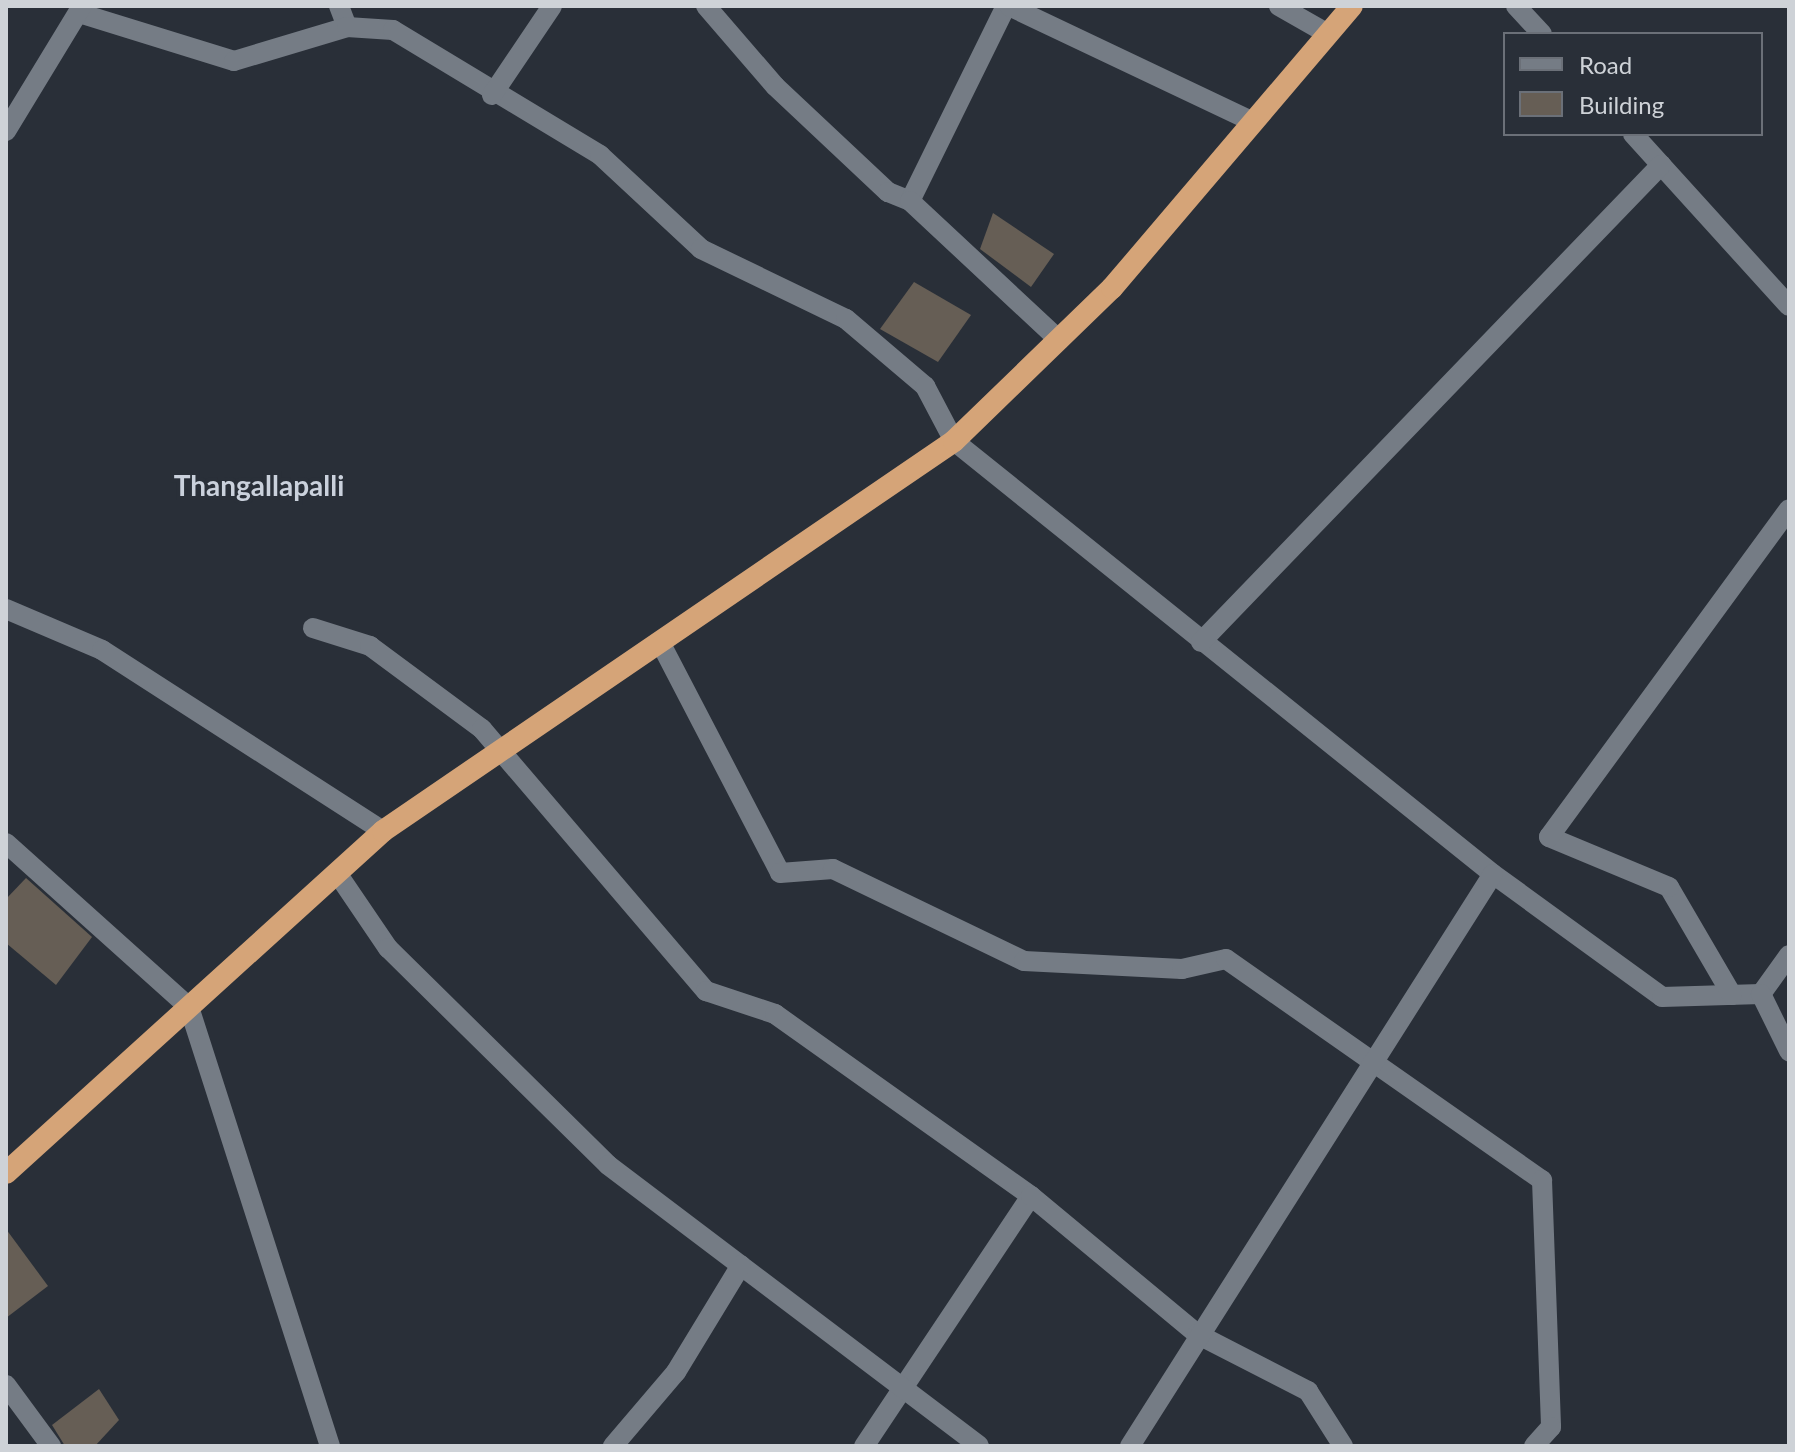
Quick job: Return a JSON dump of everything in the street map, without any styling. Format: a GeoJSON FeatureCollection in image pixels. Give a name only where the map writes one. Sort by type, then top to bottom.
{"type":"FeatureCollection","features":[{"type":"Feature","properties":{"kind":"highway"},"geometry":{"type":"LineString","coordinates":[[6,1173],[383,831],[954,441],[1112,288],[1352,6]]}},
{"type":"Feature","properties":{"kind":"street"},"geometry":{"type":"LineString","coordinates":[[339,6],[347,27]]}},
{"type":"Feature","properties":{"kind":"street"},"geometry":{"type":"LineString","coordinates":[[492,95],[552,6]]}},
{"type":"Feature","properties":{"kind":"street"},"geometry":{"type":"LineString","coordinates":[[706,6],[775,86],[888,192],[910,201],[1059,340]]}},
{"type":"Feature","properties":{"kind":"street"},"geometry":{"type":"LineString","coordinates":[[910,201],[1007,6],[1253,122]]}},
{"type":"Feature","properties":{"kind":"street"},"geometry":{"type":"LineString","coordinates":[[1279,6],[1328,34]]}},
{"type":"Feature","properties":{"kind":"street"},"geometry":{"type":"LineString","coordinates":[[1516,6],[1540,32]]}},
{"type":"Feature","properties":{"kind":"street"},"geometry":{"type":"LineString","coordinates":[[6,131],[81,10],[234,61],[347,27],[393,30],[492,95],[600,155],[701,249],[846,319],[925,386],[954,441],[1493,874],[1662,997],[1761,994]]}},
{"type":"Feature","properties":{"kind":"street"},"geometry":{"type":"LineString","coordinates":[[1635,136],[1789,306]]}},
{"type":"Feature","properties":{"kind":"street"},"geometry":{"type":"LineString","coordinates":[[1201,642],[1661,165]]}},
{"type":"Feature","properties":{"kind":"street"},"geometry":{"type":"LineString","coordinates":[[1732,995],[1669,887],[1549,837],[1789,509]]}},
{"type":"Feature","properties":{"kind":"street"},"geometry":{"type":"LineString","coordinates":[[6,609],[102,650],[383,831]]}},
{"type":"Feature","properties":{"kind":"street"},"geometry":{"type":"LineString","coordinates":[[313,628],[370,646],[482,729],[706,991],[775,1014],[1031,1196],[1197,1334],[1308,1391],[1343,1446]]}},
{"type":"Feature","properties":{"kind":"street"},"geometry":{"type":"LineString","coordinates":[[660,642],[780,873],[833,869],[1024,961],[1182,969],[1226,959],[1542,1180],[1551,1427],[1534,1446]]}},
{"type":"Feature","properties":{"kind":"street"},"geometry":{"type":"LineString","coordinates":[[6,843],[189,1007],[330,1446]]}},
{"type":"Feature","properties":{"kind":"street"},"geometry":{"type":"LineString","coordinates":[[337,873],[388,948],[608,1165],[979,1446]]}},
{"type":"Feature","properties":{"kind":"street"},"geometry":{"type":"LineString","coordinates":[[1130,1446],[1197,1334],[1375,1065],[1493,874]]}},
{"type":"Feature","properties":{"kind":"street"},"geometry":{"type":"LineString","coordinates":[[1761,994],[1789,955]]}},
{"type":"Feature","properties":{"kind":"street"},"geometry":{"type":"LineString","coordinates":[[1761,994],[1789,1051]]}},
{"type":"Feature","properties":{"kind":"street"},"geometry":{"type":"LineString","coordinates":[[864,1446],[1031,1196]]}},
{"type":"Feature","properties":{"kind":"street"},"geometry":{"type":"LineString","coordinates":[[613,1446],[676,1372],[741,1265]]}},
{"type":"Feature","properties":{"kind":"street"},"geometry":{"type":"LineString","coordinates":[[6,1385],[51,1446]]}},
{"type":"Feature","properties":{"kind":"building"},"geometry":{"type":"Polygon","coordinates":[[[993,213],[1054,254],[1031,287],[980,249],[993,213]]]}},
{"type":"Feature","properties":{"kind":"building"},"geometry":{"type":"Polygon","coordinates":[[[914,282],[971,315],[938,362],[880,329],[914,282]]]}},
{"type":"Feature","properties":{"kind":"building"},"geometry":{"type":"Polygon","coordinates":[[[26,878],[92,937],[56,985],[6,943],[6,899],[26,878]]]}},
{"type":"Feature","properties":{"kind":"building"},"geometry":{"type":"Polygon","coordinates":[[[6,1229],[48,1286],[6,1318],[6,1229]]]}},
{"type":"Feature","properties":{"kind":"building"},"geometry":{"type":"Polygon","coordinates":[[[99,1389],[119,1420],[95,1446],[65,1446],[52,1425],[99,1389]]]}},
{"type":"Feature","properties":{"kind":"district","name":"Thangallapalli"},"geometry":{"type":"Point","coordinates":[259,485]}}]}
